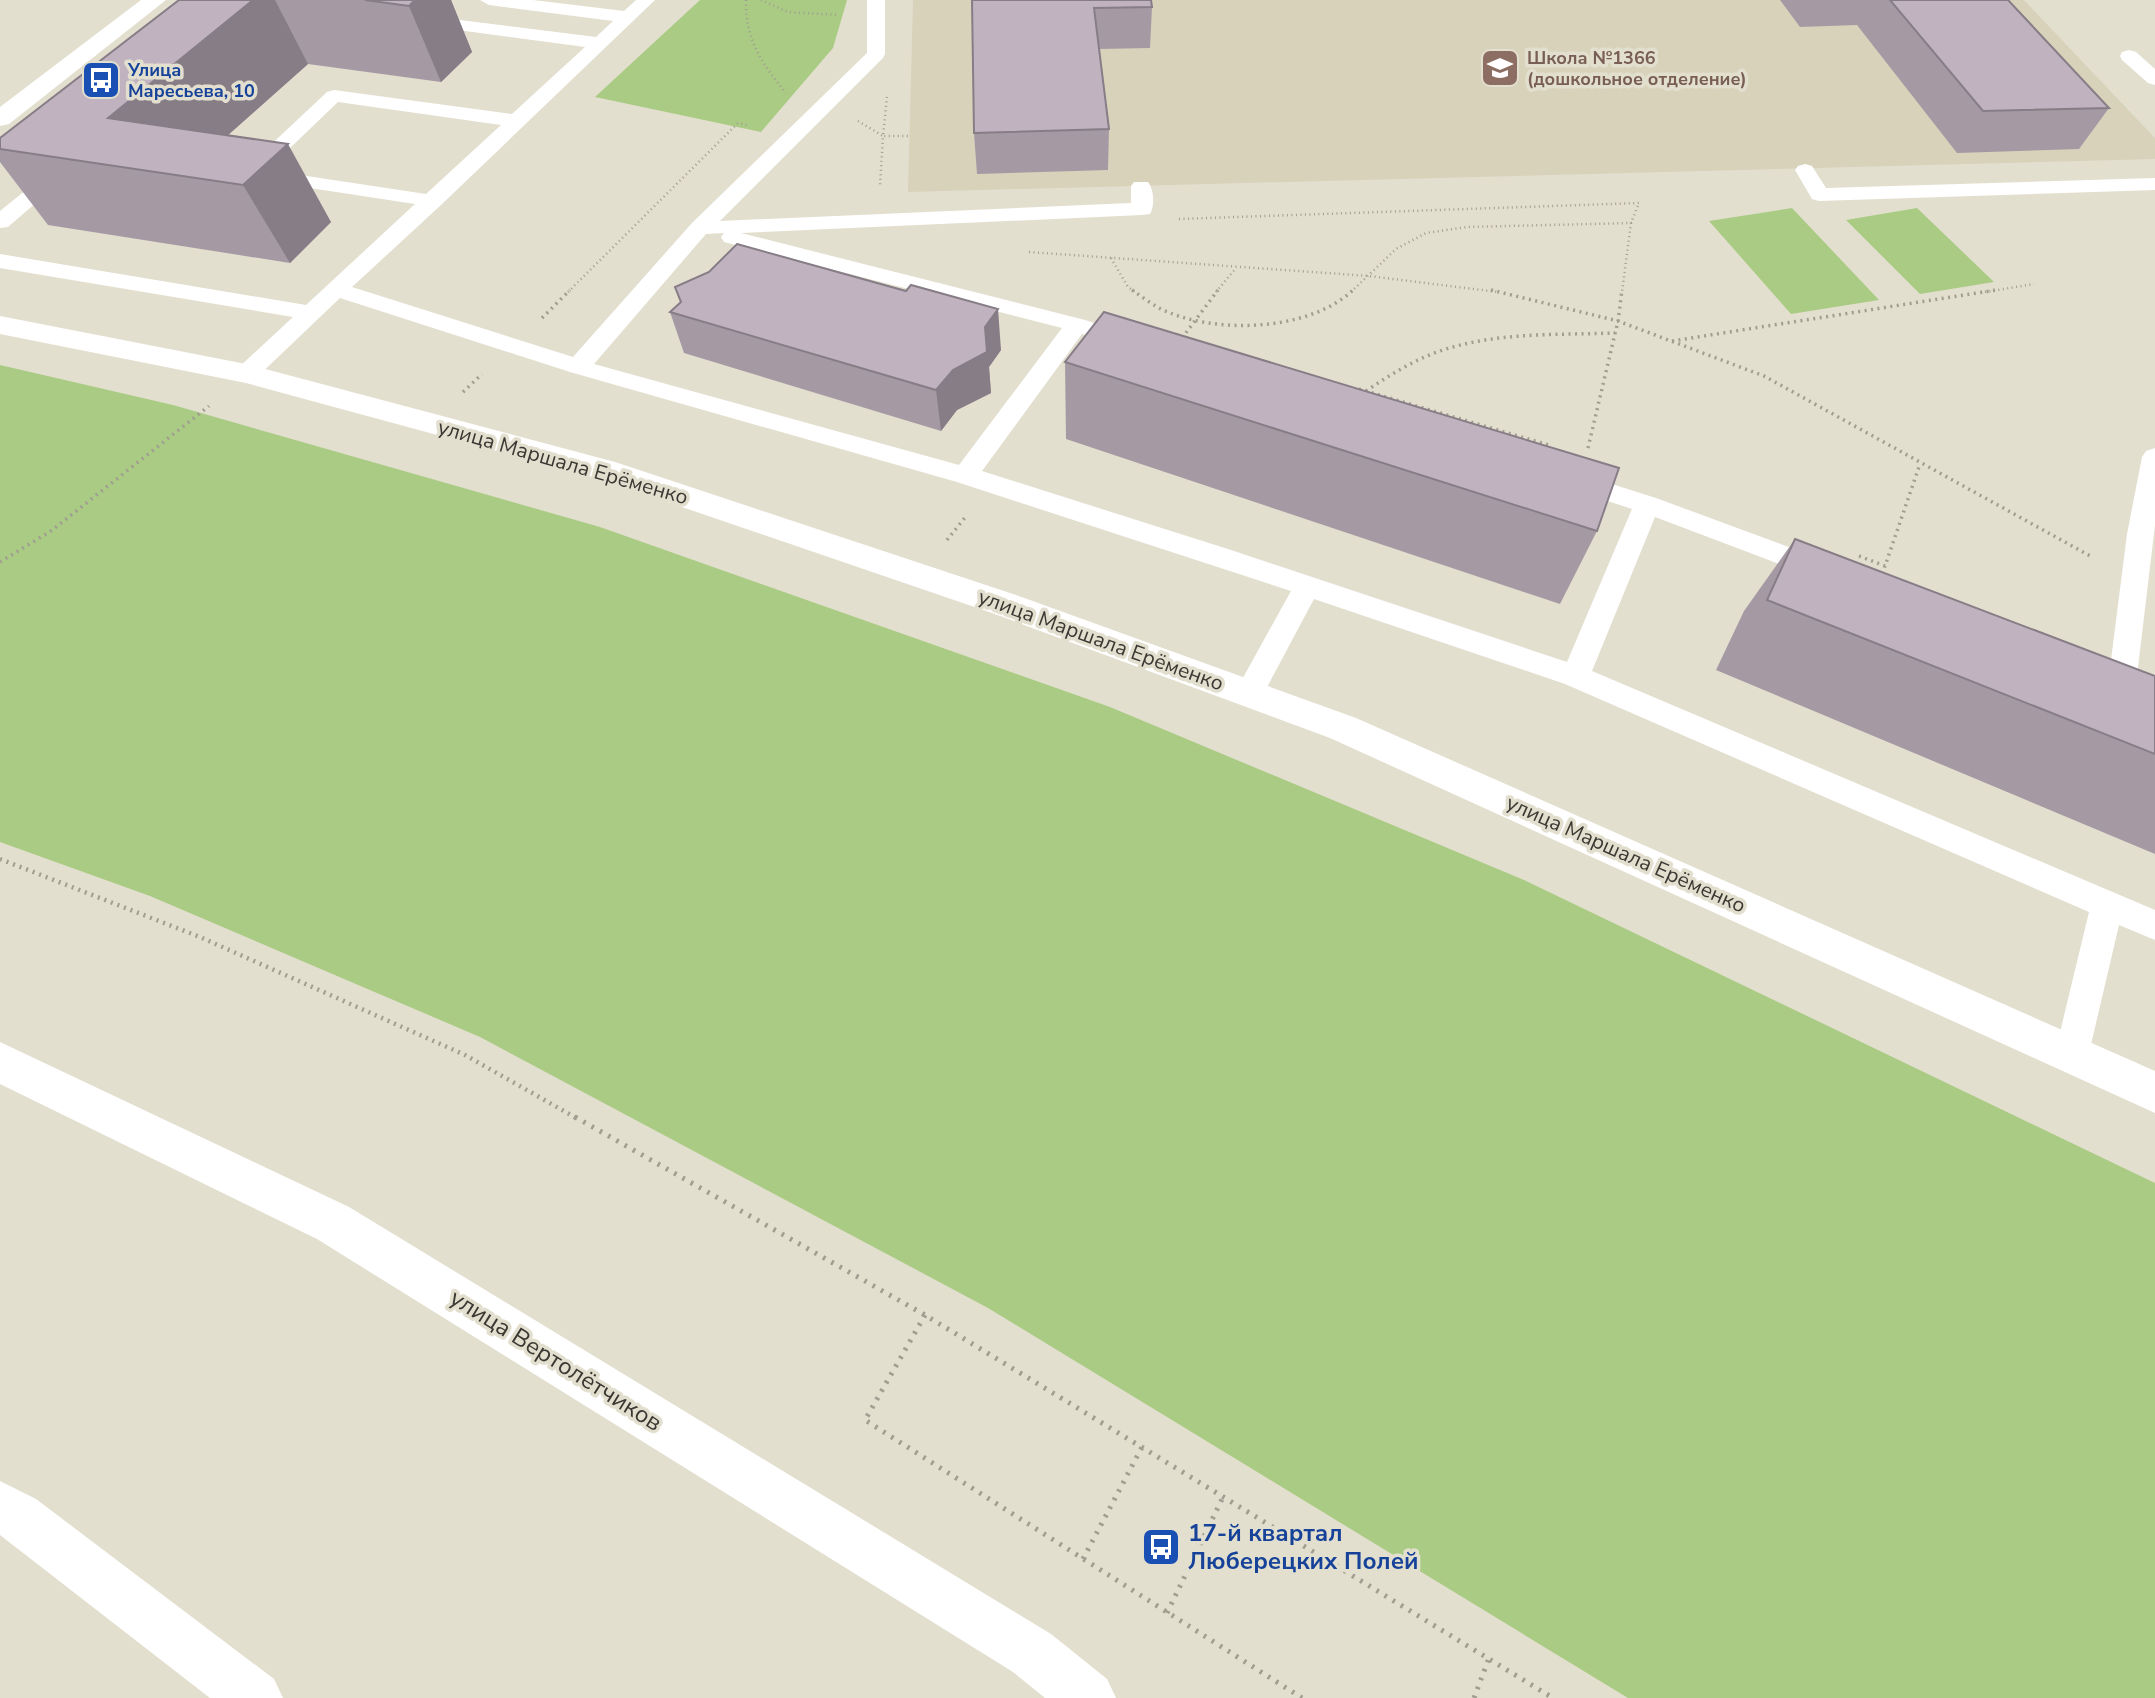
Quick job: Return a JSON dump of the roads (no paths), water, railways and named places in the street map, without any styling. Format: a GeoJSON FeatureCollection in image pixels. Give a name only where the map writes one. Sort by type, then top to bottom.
{"type":"FeatureCollection","features":[{"type":"Feature","properties":{"kind":"street"},"geometry":{"type":"LineString","coordinates":[[0,118],[155,0]]}},
{"type":"Feature","properties":{"kind":"street","name":"улица Маршала Ерёменко"},"geometry":{"type":"LineString","coordinates":[[0,325],[246,374],[615,473],[1004,604],[1343,728],[2155,1092]]}},
{"type":"Feature","properties":{"kind":"street","name":"улица Вертолётчиков"},"geometry":{"type":"LineString","coordinates":[[0,1062],[334,1223],[1032,1653],[1088,1698]]}},
{"type":"Feature","properties":{"kind":"street"},"geometry":{"type":"LineString","coordinates":[[0,1508],[18,1517],[255,1698]]}},
{"type":"Feature","properties":{"kind":"lane"},"geometry":{"type":"LineString","coordinates":[[489,0],[628,17]]}},
{"type":"Feature","properties":{"kind":"lane"},"geometry":{"type":"LineString","coordinates":[[246,374],[646,0]]}},
{"type":"Feature","properties":{"kind":"lane"},"geometry":{"type":"LineString","coordinates":[[578,367],[701,229],[876,54],[876,0]]}},
{"type":"Feature","properties":{"kind":"lane"},"geometry":{"type":"LineString","coordinates":[[401,18],[600,43]]}},
{"type":"Feature","properties":{"kind":"lane"},"geometry":{"type":"LineString","coordinates":[[2155,55],[2129,55],[2155,79]]}},
{"type":"Feature","properties":{"kind":"lane"},"geometry":{"type":"LineString","coordinates":[[434,201],[251,174],[334,96],[518,121]]}},
{"type":"Feature","properties":{"kind":"lane"},"geometry":{"type":"LineString","coordinates":[[0,222],[75,160]]}},
{"type":"Feature","properties":{"kind":"lane"},"geometry":{"type":"LineString","coordinates":[[1805,170],[1819,195],[2155,184]]}},
{"type":"Feature","properties":{"kind":"lane"},"geometry":{"type":"LineString","coordinates":[[701,229],[1142,208],[1141,186]]}},
{"type":"Feature","properties":{"kind":"lane"},"geometry":{"type":"LineString","coordinates":[[701,229],[1077,325],[1157,350]]}},
{"type":"Feature","properties":{"kind":"lane"},"geometry":{"type":"LineString","coordinates":[[0,261],[313,313]]}},
{"type":"Feature","properties":{"kind":"lane"},"geometry":{"type":"LineString","coordinates":[[338,290],[578,367],[965,475],[1574,676],[2155,925]]}},
{"type":"Feature","properties":{"kind":"lane"},"geometry":{"type":"LineString","coordinates":[[965,475],[1077,325]]}},
{"type":"Feature","properties":{"kind":"lane"},"geometry":{"type":"LineString","coordinates":[[2083,669],[2122,684],[2147,537],[2155,457]]}},
{"type":"Feature","properties":{"kind":"lane"},"geometry":{"type":"LineString","coordinates":[[1554,474],[1647,504],[1839,577]]}},
{"type":"Feature","properties":{"kind":"lane"},"geometry":{"type":"LineString","coordinates":[[1574,676],[1647,504]]}},
{"type":"Feature","properties":{"kind":"lane"},"geometry":{"type":"LineString","coordinates":[[1249,694],[1307,586]]}},
{"type":"Feature","properties":{"kind":"lane"},"geometry":{"type":"LineString","coordinates":[[2072,1053],[2107,906]]}},
{"type":"Feature","properties":{"kind":"place","name":"Школа №1366 (дошкольное отделение)"},"geometry":{"type":"Point","coordinates":[1500,68]}},
{"type":"Feature","properties":{"kind":"place","name":"Улица Маресьева, 10"},"geometry":{"type":"Point","coordinates":[101,80]}},
{"type":"Feature","properties":{"kind":"place","name":"17-й квартал Люберецких Полей"},"geometry":{"type":"Point","coordinates":[1161,1547]}}]}
